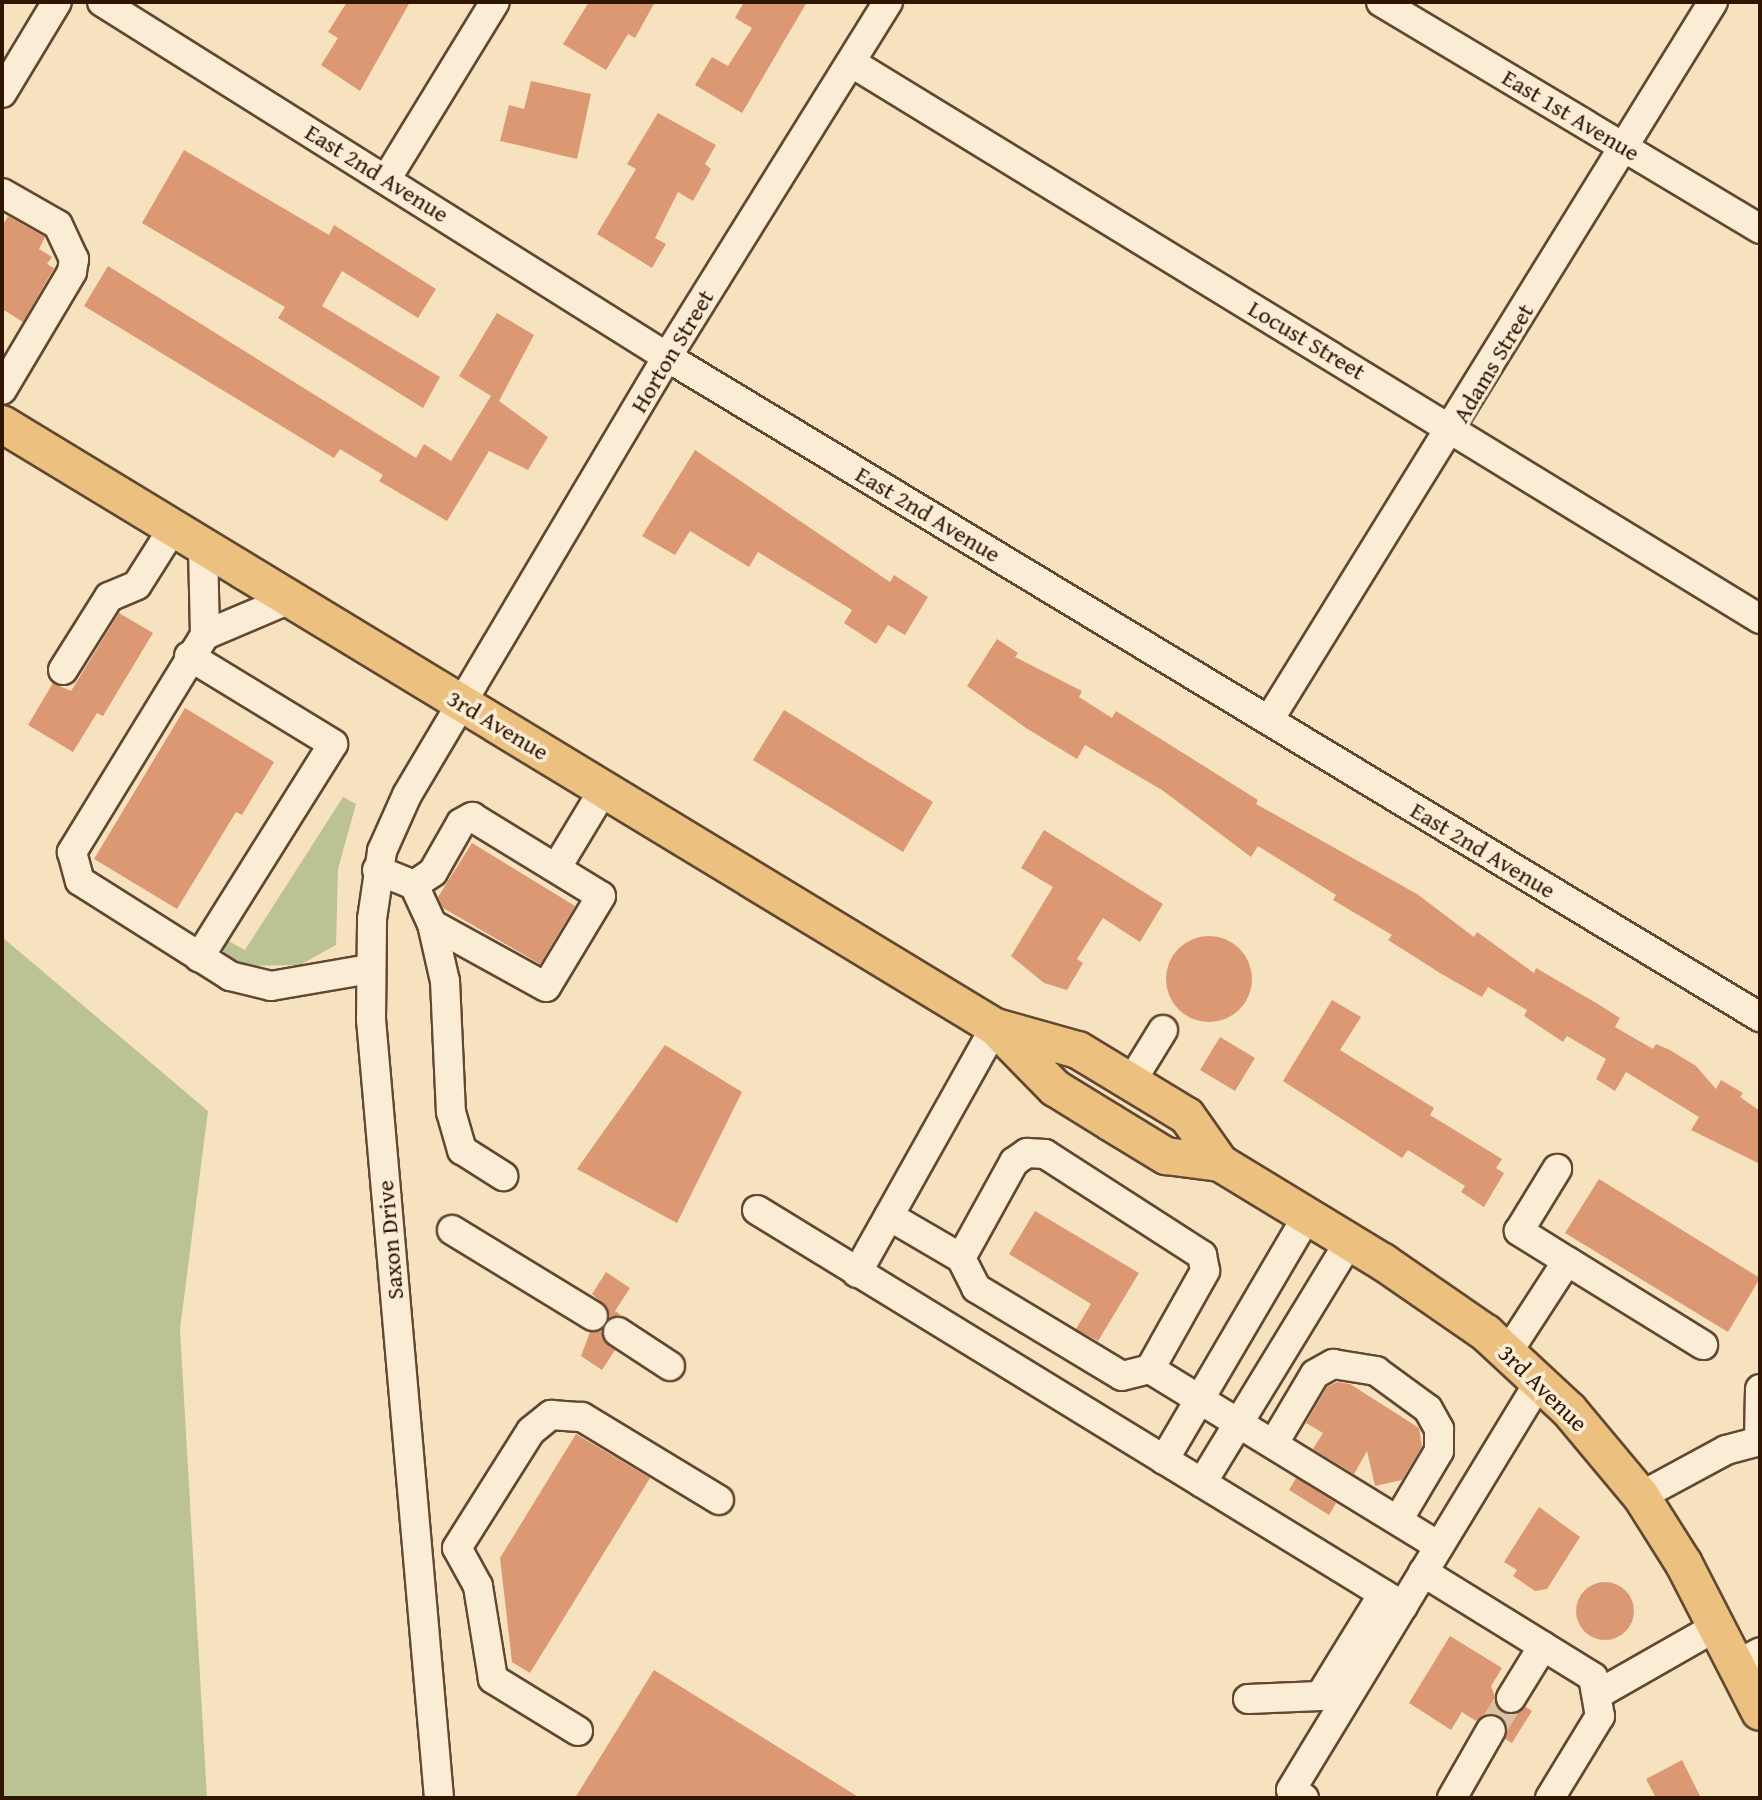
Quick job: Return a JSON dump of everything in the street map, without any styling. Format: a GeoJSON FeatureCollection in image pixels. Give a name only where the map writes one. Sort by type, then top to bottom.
{"type":"FeatureCollection","features":[{"type":"Feature","properties":{"kind":"main road","name":"3rd Avenue"},"geometry":{"type":"LineString","coordinates":[[2,424],[995,1027],[1055,1088],[1166,1156],[1220,1163]]}},
{"type":"Feature","properties":{"kind":"main road","name":"3rd Avenue"},"geometry":{"type":"LineString","coordinates":[[995,1027],[1078,1050],[1187,1116],[1220,1163],[1437,1297],[1508,1352],[1540,1381],[1641,1496],[1684,1564],[1714,1628],[1748,1658],[1760,1712]]}},
{"type":"Feature","properties":{"kind":"street"},"geometry":{"type":"LineString","coordinates":[[2,93],[57,2]]}},
{"type":"Feature","properties":{"kind":"street","name":"East 2nd Avenue"},"geometry":{"type":"LineString","coordinates":[[102,2],[387,178],[667,357],[1760,1017]]}},
{"type":"Feature","properties":{"kind":"street"},"geometry":{"type":"LineString","coordinates":[[387,178],[495,2]]}},
{"type":"Feature","properties":{"kind":"street","name":"Horton Street"},"geometry":{"type":"LineString","coordinates":[[462,703],[667,357],[888,2]]}},
{"type":"Feature","properties":{"kind":"street","name":"East 1st Avenue"},"geometry":{"type":"LineString","coordinates":[[1381,2],[1760,229]]}},
{"type":"Feature","properties":{"kind":"street","name":"Adams Street"},"geometry":{"type":"LineString","coordinates":[[1269,720],[1453,430],[1713,2]]}},
{"type":"Feature","properties":{"kind":"street","name":"Locust Street"},"geometry":{"type":"LineString","coordinates":[[852,63],[1760,619]]}},
{"type":"Feature","properties":{"kind":"street"},"geometry":{"type":"LineString","coordinates":[[2,193],[58,225],[74,259],[72,272],[2,390]]}},
{"type":"Feature","properties":{"kind":"street"},"geometry":{"type":"LineString","coordinates":[[188,537],[197,646],[333,744],[199,958]]}},
{"type":"Feature","properties":{"kind":"street"},"geometry":{"type":"LineString","coordinates":[[63,670],[109,597],[137,585],[188,537]]}},
{"type":"Feature","properties":{"kind":"street"},"geometry":{"type":"LineString","coordinates":[[290,599],[197,646],[72,852],[80,881],[230,976],[271,986],[369,969]]}},
{"type":"Feature","properties":{"kind":"street","name":"Saxon Drive"},"geometry":{"type":"LineString","coordinates":[[439,1798],[369,969],[377,870],[407,795],[462,703]]}},
{"type":"Feature","properties":{"kind":"street"},"geometry":{"type":"LineString","coordinates":[[557,867],[604,789]]}},
{"type":"Feature","properties":{"kind":"street"},"geometry":{"type":"LineString","coordinates":[[414,885],[433,872],[461,823],[472,817],[601,896],[546,987],[432,924]]}},
{"type":"Feature","properties":{"kind":"street"},"geometry":{"type":"LineString","coordinates":[[377,870],[414,885],[432,924],[445,981],[451,1112],[462,1150],[503,1176]]}},
{"type":"Feature","properties":{"kind":"street"},"geometry":{"type":"LineString","coordinates":[[857,1273],[995,1027]]}},
{"type":"Feature","properties":{"kind":"street"},"geometry":{"type":"LineString","coordinates":[[1131,1082],[1163,1030]]}},
{"type":"Feature","properties":{"kind":"street"},"geometry":{"type":"LineString","coordinates":[[961,1258],[1014,1162],[1027,1153],[1045,1154],[1202,1255],[1205,1271],[1150,1369]]}},
{"type":"Feature","properties":{"kind":"street"},"geometry":{"type":"LineString","coordinates":[[1557,1169],[1519,1231],[1703,1345]]}},
{"type":"Feature","properties":{"kind":"street"},"geometry":{"type":"LineString","coordinates":[[757,1210],[1393,1600]]}},
{"type":"Feature","properties":{"kind":"street"},"geometry":{"type":"LineString","coordinates":[[889,1216],[961,1258],[976,1288],[1122,1376],[1150,1369],[1439,1546]]}},
{"type":"Feature","properties":{"kind":"street"},"geometry":{"type":"LineString","coordinates":[[1164,1460],[1307,1216]]}},
{"type":"Feature","properties":{"kind":"street"},"geometry":{"type":"LineString","coordinates":[[452,1230],[593,1316]]}},
{"type":"Feature","properties":{"kind":"street"},"geometry":{"type":"LineString","coordinates":[[1202,1483],[1349,1242]]}},
{"type":"Feature","properties":{"kind":"street"},"geometry":{"type":"LineString","coordinates":[[1508,1352],[1567,1261]]}},
{"type":"Feature","properties":{"kind":"street"},"geometry":{"type":"LineString","coordinates":[[618,1332],[670,1366]]}},
{"type":"Feature","properties":{"kind":"street"},"geometry":{"type":"LineString","coordinates":[[1274,1443],[1315,1374],[1333,1364],[1376,1371],[1428,1409],[1439,1429],[1439,1451],[1398,1520]]}},
{"type":"Feature","properties":{"kind":"street"},"geometry":{"type":"LineString","coordinates":[[1248,1699],[1320,1696],[1393,1600],[1423,1572],[1540,1381]]}},
{"type":"Feature","properties":{"kind":"street"},"geometry":{"type":"LineString","coordinates":[[1641,1496],[1726,1450],[1759,1441],[1760,1389]]}},
{"type":"Feature","properties":{"kind":"street"},"geometry":{"type":"LineString","coordinates":[[578,1731],[493,1679],[478,1586],[457,1548],[531,1431],[551,1415],[582,1417],[719,1500]]}},
{"type":"Feature","properties":{"kind":"street"},"geometry":{"type":"LineString","coordinates":[[1423,1572],[1593,1677],[1600,1693],[1600,1716],[1550,1798]]}},
{"type":"Feature","properties":{"kind":"street"},"geometry":{"type":"LineString","coordinates":[[1304,1798],[1291,1790],[1393,1600]]}},
{"type":"Feature","properties":{"kind":"street"},"geometry":{"type":"LineString","coordinates":[[1600,1693],[1714,1628]]}},
{"type":"Feature","properties":{"kind":"street"},"geometry":{"type":"LineString","coordinates":[[1511,1698],[1543,1646]]}},
{"type":"Feature","properties":{"kind":"street"},"geometry":{"type":"LineString","coordinates":[[1452,1798],[1491,1730]]}},
{"type":"Feature","properties":{"kind":"green space"},"geometry":{"type":"Polygon","coordinates":[[[343,797],[356,804],[338,869],[336,945],[300,965],[245,966],[226,957],[221,945],[225,939],[245,950],[343,797]]]}},
{"type":"Feature","properties":{"kind":"green space"},"geometry":{"type":"Polygon","coordinates":[[[2,937],[208,1111],[180,1329],[207,1798],[2,1798],[2,937]]]}},
{"type":"Feature","properties":{"kind":"building"},"geometry":{"type":"Polygon","coordinates":[[[347,2],[410,2],[360,91],[321,65],[338,38],[328,32],[347,2]]]}},
{"type":"Feature","properties":{"kind":"building"},"geometry":{"type":"Polygon","coordinates":[[[589,2],[655,2],[635,38],[628,34],[606,70],[563,44],[589,2]]]}},
{"type":"Feature","properties":{"kind":"building"},"geometry":{"type":"Polygon","coordinates":[[[744,2],[807,2],[742,113],[695,85],[712,57],[728,66],[752,28],[735,18],[744,2]]]}},
{"type":"Feature","properties":{"kind":"building"},"geometry":{"type":"Polygon","coordinates":[[[531,81],[591,94],[577,159],[500,141],[509,105],[524,109],[531,81]]]}},
{"type":"Feature","properties":{"kind":"building"},"geometry":{"type":"Polygon","coordinates":[[[658,113],[716,145],[705,164],[711,169],[693,201],[678,192],[655,238],[666,244],[652,268],[597,234],[636,169],[627,164],[658,113]]]}},
{"type":"Feature","properties":{"kind":"building"},"geometry":{"type":"Polygon","coordinates":[[[184,150],[329,235],[334,225],[436,289],[418,318],[342,271],[322,306],[440,377],[423,408],[278,318],[285,307],[142,223],[184,150]]]}},
{"type":"Feature","properties":{"kind":"building"},"geometry":{"type":"Polygon","coordinates":[[[8,216],[45,237],[39,249],[52,257],[47,264],[54,268],[23,322],[2,309],[2,227],[8,216]]]}},
{"type":"Feature","properties":{"kind":"building"},"geometry":{"type":"Polygon","coordinates":[[[108,266],[416,458],[424,444],[451,461],[491,396],[459,376],[497,313],[534,335],[499,401],[548,437],[528,470],[489,451],[447,521],[379,481],[383,475],[340,449],[334,458],[84,306],[108,266]]]}},
{"type":"Feature","properties":{"kind":"building"},"geometry":{"type":"Polygon","coordinates":[[[695,450],[890,582],[894,575],[928,597],[905,635],[888,625],[876,644],[844,623],[852,610],[758,552],[749,567],[690,531],[675,555],[642,536],[695,450]]]}},
{"type":"Feature","properties":{"kind":"building"},"geometry":{"type":"Polygon","coordinates":[[[119,613],[153,633],[103,716],[97,713],[73,752],[28,725],[53,683],[71,691],[119,613]]]}},
{"type":"Feature","properties":{"kind":"building"},"geometry":{"type":"Polygon","coordinates":[[[997,639],[1018,653],[1015,657],[1082,691],[1079,697],[1112,718],[1116,711],[1258,800],[1256,804],[1417,894],[1474,937],[1477,932],[1534,973],[1536,968],[1598,1004],[1620,1018],[1615,1027],[1653,1049],[1656,1044],[1670,1050],[1696,1066],[1716,1089],[1721,1080],[1743,1093],[1740,1097],[1760,1111],[1760,1164],[1691,1130],[1699,1117],[1626,1072],[1615,1091],[1596,1079],[1606,1059],[1567,1036],[1563,1042],[1524,1016],[1527,1010],[1488,987],[1482,997],[1440,973],[1388,940],[1392,935],[1333,900],[1336,895],[1258,846],[1251,857],[1162,790],[1085,745],[1077,759],[1026,728],[967,686],[997,639]]]}},
{"type":"Feature","properties":{"kind":"building"},"geometry":{"type":"Polygon","coordinates":[[[185,708],[274,762],[242,815],[236,812],[177,909],[94,859],[185,708]]]}},
{"type":"Feature","properties":{"kind":"building"},"geometry":{"type":"Polygon","coordinates":[[[784,710],[933,802],[903,852],[753,760],[784,710]]]}},
{"type":"Feature","properties":{"kind":"building"},"geometry":{"type":"Polygon","coordinates":[[[1044,830],[1163,904],[1140,942],[1103,918],[1077,959],[1083,963],[1067,990],[1044,983],[1011,956],[1053,887],[1021,868],[1044,830]]]}},
{"type":"Feature","properties":{"kind":"building"},"geometry":{"type":"Polygon","coordinates":[[[472,843],[575,906],[540,964],[443,908],[438,897],[472,843]]]}},
{"type":"Feature","properties":{"kind":"building"},"geometry":{"type":"Polygon","coordinates":[[[1209,936],[1233,943],[1245,955],[1252,979],[1245,1003],[1233,1015],[1209,1022],[1185,1015],[1173,1003],[1166,979],[1173,955],[1185,943],[1209,936]]]}},
{"type":"Feature","properties":{"kind":"building"},"geometry":{"type":"Polygon","coordinates":[[[1332,1000],[1361,1017],[1340,1050],[1434,1108],[1430,1115],[1502,1159],[1496,1168],[1504,1173],[1484,1207],[1461,1192],[1465,1186],[1408,1150],[1402,1158],[1283,1081],[1332,1000]]]}},
{"type":"Feature","properties":{"kind":"building"},"geometry":{"type":"Polygon","coordinates":[[[1220,1037],[1255,1058],[1235,1091],[1200,1070],[1220,1037]]]}},
{"type":"Feature","properties":{"kind":"building"},"geometry":{"type":"Polygon","coordinates":[[[665,1045],[742,1092],[677,1223],[577,1169],[665,1045]]]}},
{"type":"Feature","properties":{"kind":"building"},"geometry":{"type":"Polygon","coordinates":[[[1599,1179],[1760,1278],[1728,1332],[1565,1233],[1599,1179]]]}},
{"type":"Feature","properties":{"kind":"building"},"geometry":{"type":"Polygon","coordinates":[[[1035,1211],[1139,1273],[1098,1341],[1076,1329],[1091,1304],[1009,1254],[1035,1211]]]}},
{"type":"Feature","properties":{"kind":"building"},"geometry":{"type":"Polygon","coordinates":[[[606,1272],[630,1288],[615,1311],[621,1315],[610,1317],[607,1307],[592,1294],[606,1272]]]}},
{"type":"Feature","properties":{"kind":"building"},"geometry":{"type":"Polygon","coordinates":[[[601,1331],[615,1350],[602,1370],[581,1356],[590,1332],[601,1331]]]}},
{"type":"Feature","properties":{"kind":"building"},"geometry":{"type":"Polygon","coordinates":[[[1337,1382],[1350,1384],[1419,1428],[1422,1446],[1402,1480],[1375,1486],[1367,1451],[1354,1474],[1313,1449],[1323,1433],[1306,1423],[1327,1387],[1337,1382]]]}},
{"type":"Feature","properties":{"kind":"building"},"geometry":{"type":"Polygon","coordinates":[[[576,1434],[650,1478],[530,1673],[512,1662],[500,1558],[576,1434]]]}},
{"type":"Feature","properties":{"kind":"building"},"geometry":{"type":"Polygon","coordinates":[[[1296,1478],[1336,1503],[1329,1515],[1289,1490],[1296,1478]]]}},
{"type":"Feature","properties":{"kind":"building"},"geometry":{"type":"Polygon","coordinates":[[[1539,1507],[1580,1537],[1547,1589],[1535,1591],[1513,1576],[1517,1570],[1504,1562],[1539,1507]]]}},
{"type":"Feature","properties":{"kind":"building"},"geometry":{"type":"Polygon","coordinates":[[[1605,1582],[1616,1584],[1625,1591],[1632,1600],[1632,1622],[1625,1631],[1616,1638],[1605,1640],[1594,1638],[1585,1631],[1578,1622],[1576,1611],[1578,1600],[1585,1591],[1594,1584],[1605,1582]]]}},
{"type":"Feature","properties":{"kind":"building"},"geometry":{"type":"Polygon","coordinates":[[[1450,1636],[1502,1668],[1491,1686],[1501,1712],[1511,1715],[1526,1707],[1532,1711],[1512,1743],[1505,1739],[1506,1722],[1499,1715],[1483,1715],[1476,1721],[1462,1712],[1451,1730],[1409,1703],[1450,1636]]]}},
{"type":"Feature","properties":{"kind":"building"},"geometry":{"type":"Polygon","coordinates":[[[654,1670],[860,1798],[575,1798],[654,1670]]]}},
{"type":"Feature","properties":{"kind":"building"},"geometry":{"type":"Polygon","coordinates":[[[1682,1760],[1701,1798],[1656,1798],[1646,1779],[1682,1760]]]}},
{"type":"Feature","properties":{"kind":"tunnel"},"geometry":{"type":"LineString","coordinates":[[1491,1730],[1511,1698]]}}]}
